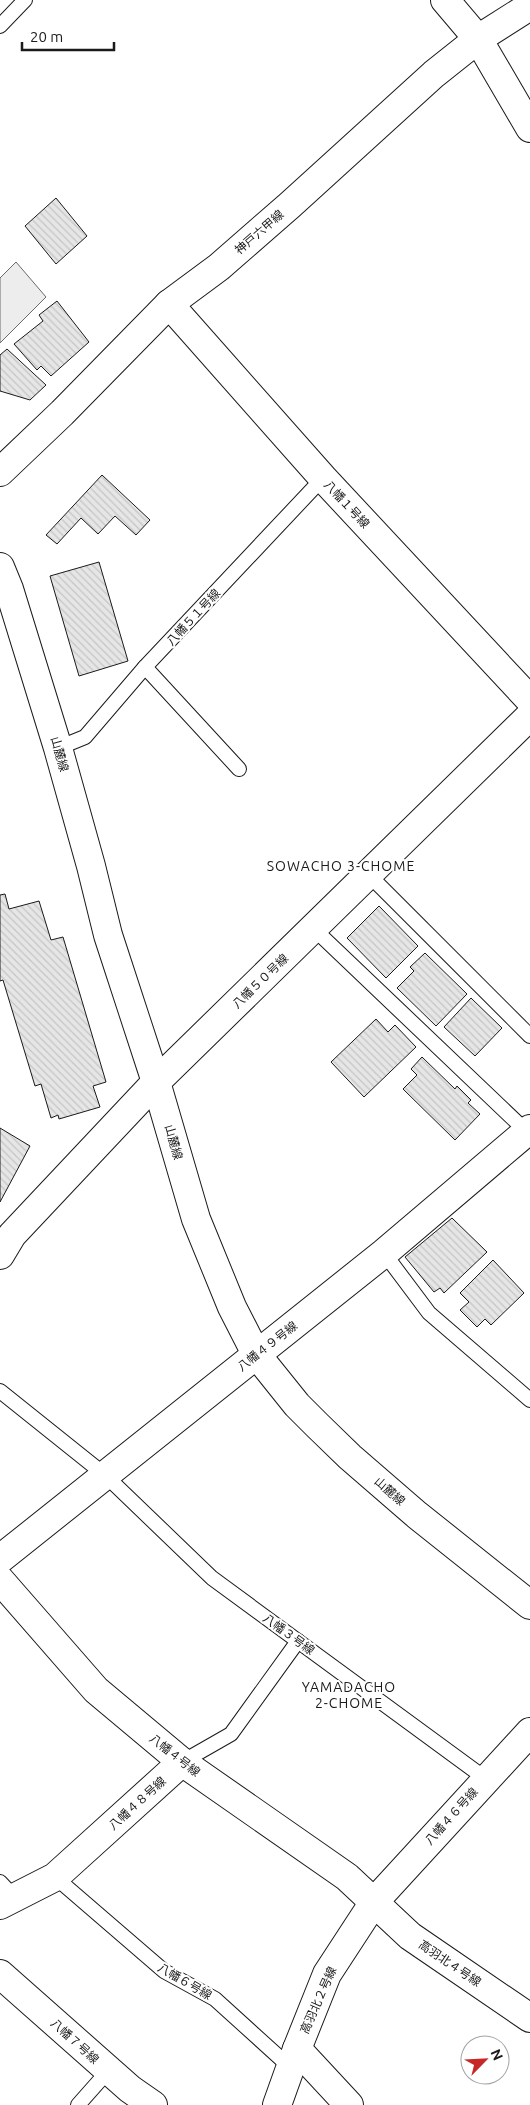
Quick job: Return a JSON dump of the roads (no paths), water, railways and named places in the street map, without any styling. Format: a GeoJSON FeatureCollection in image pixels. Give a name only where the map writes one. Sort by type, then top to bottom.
{"type":"FeatureCollection","features":[{"type":"Feature","properties":{"kind":"street"},"geometry":{"type":"LineString","coordinates":[[445,0],[478,39],[530,128]]}},
{"type":"Feature","properties":{"kind":"street","name":"神戸六甲線"},"geometry":{"type":"LineString","coordinates":[[0,472],[62,413],[169,304],[219,267],[434,74],[478,39],[530,6]]}},
{"type":"Feature","properties":{"kind":"street","name":"八幡１号線"},"geometry":{"type":"LineString","coordinates":[[169,304],[323,478],[530,700]]}},
{"type":"Feature","properties":{"kind":"street","name":"山麓線"},"geometry":{"type":"LineString","coordinates":[[0,567],[9,589],[58,748],[108,935],[156,1082],[196,1219],[207,1250],[232,1307],[256,1354],[297,1404],[350,1457],[417,1515],[530,1605]]}},
{"type":"Feature","properties":{"kind":"street","name":"八幡５０号線"},"geometry":{"type":"LineString","coordinates":[[0,1255],[12,1235],[156,1082],[530,716]]}},
{"type":"Feature","properties":{"kind":"street","name":"八幡４９号線"},"geometry":{"type":"LineString","coordinates":[[0,1559],[384,1253],[528,1130]]}},
{"type":"Feature","properties":{"kind":"street","name":"八幡４号線"},"geometry":{"type":"LineString","coordinates":[[0,1580],[96,1690],[182,1762],[347,1878],[374,1902]]}},
{"type":"Feature","properties":{"kind":"street","name":"八幡４６号線"},"geometry":{"type":"LineString","coordinates":[[374,1902],[530,1732]]}},
{"type":"Feature","properties":{"kind":"street","name":"八幡４８号線"},"geometry":{"type":"LineString","coordinates":[[5,1895],[55,1877],[182,1762]]}},
{"type":"Feature","properties":{"kind":"street","name":"高羽北４号線"},"geometry":{"type":"LineString","coordinates":[[374,1902],[410,1936],[530,2018]]}},
{"type":"Feature","properties":{"kind":"street","name":"高羽北２号線"},"geometry":{"type":"LineString","coordinates":[[277,2105],[293,2058],[327,1974],[374,1902]]}},
{"type":"Feature","properties":{"kind":"street","name":"八幡７号線"},"geometry":{"type":"LineString","coordinates":[[0,1974],[109,2070],[153,2105]]}},
{"type":"Feature","properties":{"kind":"street"},"geometry":{"type":"LineString","coordinates":[[293,2058],[349,2105]]}},
{"type":"Feature","properties":{"kind":"lane"},"geometry":{"type":"LineString","coordinates":[[0,26],[25,0]]}},
{"type":"Feature","properties":{"kind":"lane","name":"八幡５１号線"},"geometry":{"type":"LineString","coordinates":[[58,748],[86,737],[145,667],[323,478]]}},
{"type":"Feature","properties":{"kind":"lane"},"geometry":{"type":"LineString","coordinates":[[145,667],[240,769]]}},
{"type":"Feature","properties":{"kind":"lane"},"geometry":{"type":"LineString","coordinates":[[368,874],[530,1036]]}},
{"type":"Feature","properties":{"kind":"lane"},"geometry":{"type":"LineString","coordinates":[[313,928],[528,1130]]}},
{"type":"Feature","properties":{"kind":"lane"},"geometry":{"type":"LineString","coordinates":[[384,1253],[429,1314],[530,1400]]}},
{"type":"Feature","properties":{"kind":"lane","name":"八幡３号線"},"geometry":{"type":"LineString","coordinates":[[0,1392],[105,1475],[212,1578],[486,1779]]}},
{"type":"Feature","properties":{"kind":"lane","name":"八幡４８号線"},"geometry":{"type":"LineString","coordinates":[[182,1762],[231,1734],[298,1641]]}},
{"type":"Feature","properties":{"kind":"lane","name":"八幡６号線"},"geometry":{"type":"LineString","coordinates":[[55,1877],[164,1971],[215,1999],[293,2058]]}},
{"type":"Feature","properties":{"kind":"lane"},"geometry":{"type":"LineString","coordinates":[[78,2105],[109,2070]]}},
{"type":"Feature","properties":{"kind":"district","name":"SOWACHO 3-CHOME"},"geometry":{"type":"Point","coordinates":[341,866]}},
{"type":"Feature","properties":{"kind":"district","name":"YAMADACHO 2-CHOME"},"geometry":{"type":"Point","coordinates":[349,1695]}}]}
